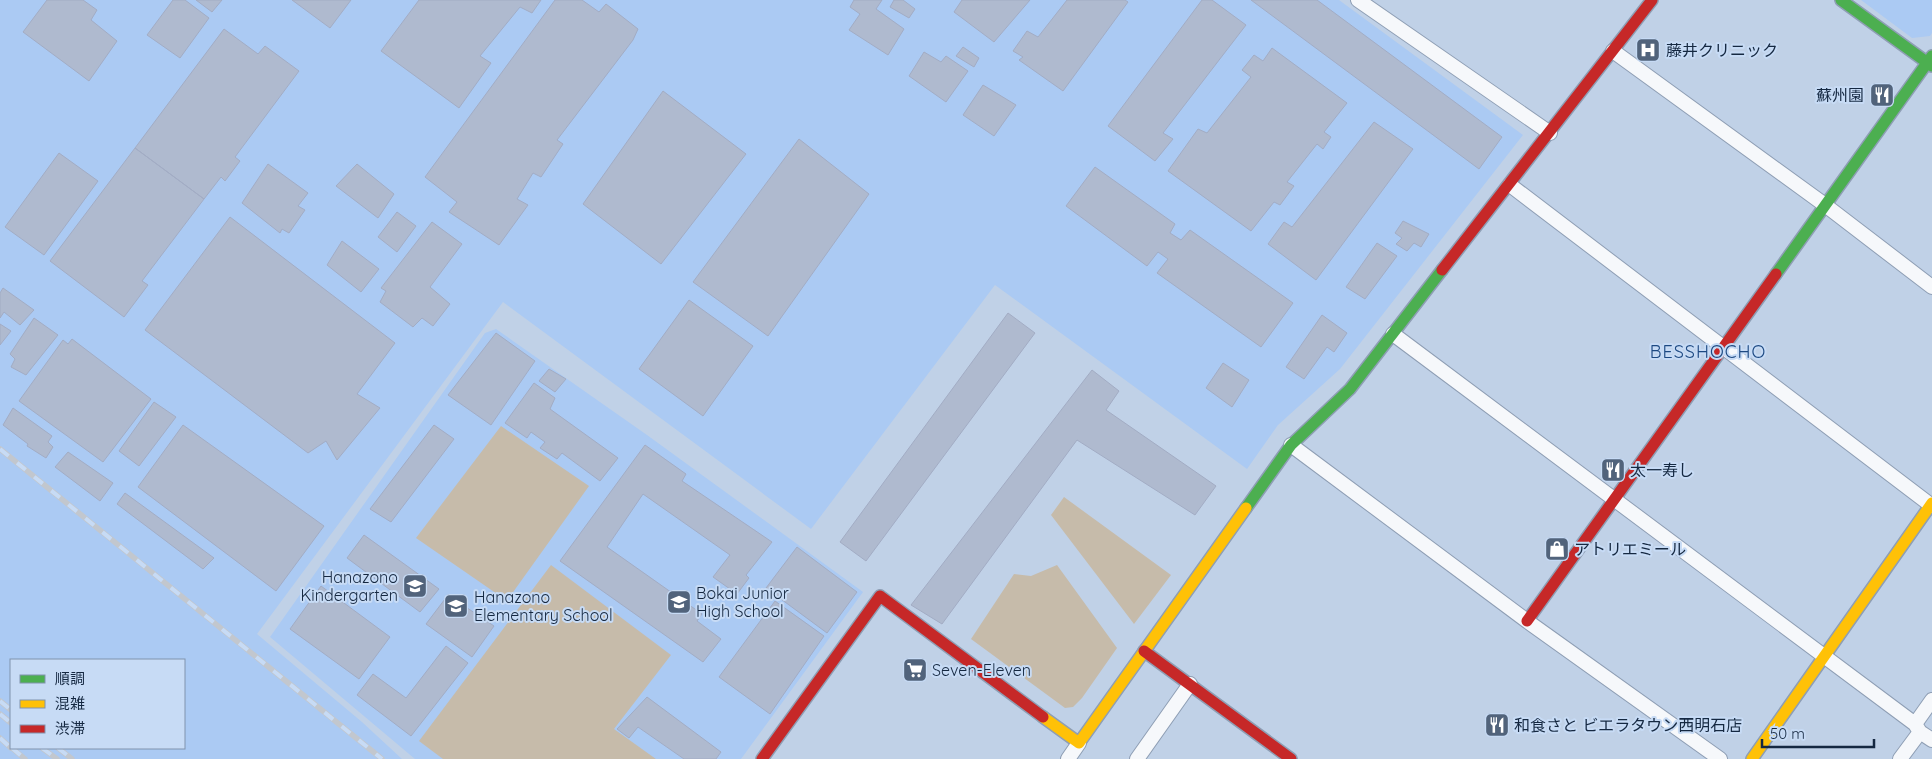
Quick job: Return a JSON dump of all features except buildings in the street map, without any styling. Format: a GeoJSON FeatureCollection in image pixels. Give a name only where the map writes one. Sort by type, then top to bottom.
{"type":"FeatureCollection","features":[{"type":"Feature","properties":{"kind":"street"},"geometry":{"type":"LineString","coordinates":[[1358,0],[1550,133]]}},
{"type":"Feature","properties":{"kind":"street"},"geometry":{"type":"LineString","coordinates":[[1068,759],[1290,445],[1350,389],[1652,0]]}},
{"type":"Feature","properties":{"kind":"street"},"geometry":{"type":"LineString","coordinates":[[1528,621],[1930,61],[1841,0]]}},
{"type":"Feature","properties":{"kind":"street"},"geometry":{"type":"LineString","coordinates":[[1613,51],[1825,205],[1932,287]]}},
{"type":"Feature","properties":{"kind":"street"},"geometry":{"type":"LineString","coordinates":[[1510,185],[1932,505],[1752,759]]}},
{"type":"Feature","properties":{"kind":"street"},"geometry":{"type":"LineString","coordinates":[[1394,334],[1932,740]]}},
{"type":"Feature","properties":{"kind":"street"},"geometry":{"type":"LineString","coordinates":[[1290,445],[1528,621],[1720,759]]}},
{"type":"Feature","properties":{"kind":"street"},"geometry":{"type":"LineString","coordinates":[[762,759],[880,596],[1079,743]]}},
{"type":"Feature","properties":{"kind":"street"},"geometry":{"type":"LineString","coordinates":[[1144,651],[1291,759]]}},
{"type":"Feature","properties":{"kind":"street"},"geometry":{"type":"LineString","coordinates":[[1137,759],[1190,684]]}},
{"type":"Feature","properties":{"kind":"street"},"geometry":{"type":"LineString","coordinates":[[1900,759],[1932,700]]}},
{"type":"Feature","properties":{"kind":"shaded area"},"geometry":{"type":"Polygon","coordinates":[[[0,0],[1339,0],[1523,135],[1340,369],[1278,425],[1247,469],[995,285],[811,529],[503,302],[257,634],[362,722],[402,759],[0,759],[0,0]]]}},
{"type":"Feature","properties":{"kind":"shaded area"},"geometry":{"type":"Polygon","coordinates":[[[1861,0],[1932,0],[1932,33],[1930,36],[1912,38],[1861,0]]]}},
{"type":"Feature","properties":{"kind":"shaded area"},"geometry":{"type":"Polygon","coordinates":[[[496,329],[647,435],[863,592],[741,759],[415,759],[270,637],[485,333],[496,329]]]}},
{"type":"Feature","properties":{"kind":"shaded area"},"geometry":{"type":"Polygon","coordinates":[[[501,426],[589,486],[511,595],[500,596],[416,538],[501,426]]]}},
{"type":"Feature","properties":{"kind":"shaded area"},"geometry":{"type":"Polygon","coordinates":[[[1064,497],[1171,575],[1134,624],[1051,515],[1064,497]]]}},
{"type":"Feature","properties":{"kind":"shaded area"},"geometry":{"type":"Polygon","coordinates":[[[551,565],[671,655],[614,729],[656,759],[443,759],[419,741],[551,565]]]}},
{"type":"Feature","properties":{"kind":"shaded area"},"geometry":{"type":"Polygon","coordinates":[[[1057,565],[1117,648],[1082,698],[1073,707],[1065,708],[971,639],[1014,574],[1031,576],[1057,565]]]}},
{"type":"Feature","properties":{"kind":"railway"},"geometry":{"type":"LineString","coordinates":[[0,449],[382,759]]}},
{"type":"Feature","properties":{"kind":"railway"},"geometry":{"type":"LineString","coordinates":[[0,701],[10,709]]}},
{"type":"Feature","properties":{"kind":"railway"},"geometry":{"type":"LineString","coordinates":[[0,714],[10,722]]}},
{"type":"Feature","properties":{"kind":"railway"},"geometry":{"type":"LineString","coordinates":[[0,738],[10,747]]}},
{"type":"Feature","properties":{"kind":"railway"},"geometry":{"type":"LineString","coordinates":[[13,749],[25,759]]}},
{"type":"Feature","properties":{"kind":"railway"},"geometry":{"type":"LineString","coordinates":[[43,749],[57,759]]}},
{"type":"Feature","properties":{"kind":"railway"},"geometry":{"type":"LineString","coordinates":[[59,749],[72,759]]}},
{"type":"Feature","properties":{"kind":"traffic: fast"},"geometry":{"type":"LineString","coordinates":[[1841,0],[1932,66]]}},
{"type":"Feature","properties":{"kind":"traffic: fast"},"geometry":{"type":"LineString","coordinates":[[1776,274],[1932,56]]}},
{"type":"Feature","properties":{"kind":"traffic: fast"},"geometry":{"type":"LineString","coordinates":[[1246,508],[1291,445],[1350,389],[1442,270]]}},
{"type":"Feature","properties":{"kind":"traffic: slow"},"geometry":{"type":"LineString","coordinates":[[1752,759],[1932,503]]}},
{"type":"Feature","properties":{"kind":"traffic: slow"},"geometry":{"type":"LineString","coordinates":[[1043,717],[1079,743],[1246,508]]}},
{"type":"Feature","properties":{"kind":"traffic: jam"},"geometry":{"type":"LineString","coordinates":[[1442,270],[1652,0]]}},
{"type":"Feature","properties":{"kind":"traffic: jam"},"geometry":{"type":"LineString","coordinates":[[1527,621],[1776,274]]}},
{"type":"Feature","properties":{"kind":"traffic: jam"},"geometry":{"type":"LineString","coordinates":[[762,759],[880,596],[1043,717]]}},
{"type":"Feature","properties":{"kind":"traffic: jam"},"geometry":{"type":"LineString","coordinates":[[1144,651],[1291,759]]}},
{"type":"Feature","properties":{"kind":"place","name":"藤井クリニック"},"geometry":{"type":"Point","coordinates":[1648,50]}},
{"type":"Feature","properties":{"kind":"place","name":"蘇州園"},"geometry":{"type":"Point","coordinates":[1882,95]}},
{"type":"Feature","properties":{"kind":"place","name":"太一寿し"},"geometry":{"type":"Point","coordinates":[1613,470]}},
{"type":"Feature","properties":{"kind":"place","name":"アトリエミール"},"geometry":{"type":"Point","coordinates":[1557,549]}},
{"type":"Feature","properties":{"kind":"place","name":"Hanazono Kindergarten"},"geometry":{"type":"Point","coordinates":[415,586]}},
{"type":"Feature","properties":{"kind":"place","name":"Bokai Junior High School"},"geometry":{"type":"Point","coordinates":[679,602]}},
{"type":"Feature","properties":{"kind":"place","name":"Hanazono Elementary School"},"geometry":{"type":"Point","coordinates":[456,606]}},
{"type":"Feature","properties":{"kind":"place","name":"Seven-Eleven"},"geometry":{"type":"Point","coordinates":[915,670]}},
{"type":"Feature","properties":{"kind":"place","name":"和食さと ビエラタウン西明石店"},"geometry":{"type":"Point","coordinates":[1497,725]}},
{"type":"Feature","properties":{"kind":"district","name":"BESSHOCHO"},"geometry":{"type":"Point","coordinates":[1708,351]}}]}
